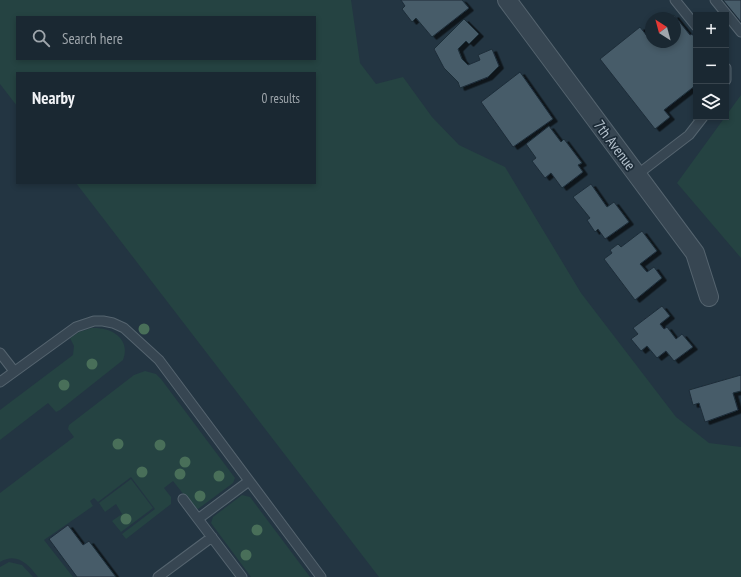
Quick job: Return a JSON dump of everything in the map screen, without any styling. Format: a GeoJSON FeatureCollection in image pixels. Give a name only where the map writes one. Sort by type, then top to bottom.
{"type":"FeatureCollection","features":[{"type":"Feature","properties":{"kind":"street","name":"7th Avenue"},"geometry":{"type":"LineString","coordinates":[[507,0],[638,174],[694,253],[709,297]]}},
{"type":"Feature","properties":{"kind":"lane"},"geometry":{"type":"LineString","coordinates":[[675,0],[693,22]]}},
{"type":"Feature","properties":{"kind":"lane"},"geometry":{"type":"LineString","coordinates":[[715,0],[741,32]]}},
{"type":"Feature","properties":{"kind":"lane"},"geometry":{"type":"LineString","coordinates":[[638,174],[689,135],[701,120]]}},
{"type":"Feature","properties":{"kind":"lane"},"geometry":{"type":"LineString","coordinates":[[0,382],[76,327],[94,321],[114,323],[133,335],[155,356],[321,577]]}},
{"type":"Feature","properties":{"kind":"lane"},"geometry":{"type":"LineString","coordinates":[[0,353],[14,371]]}},
{"type":"Feature","properties":{"kind":"lane"},"geometry":{"type":"LineString","coordinates":[[198,519],[249,481]]}},
{"type":"Feature","properties":{"kind":"lane"},"geometry":{"type":"LineString","coordinates":[[183,499],[242,577]]}},
{"type":"Feature","properties":{"kind":"lane"},"geometry":{"type":"LineString","coordinates":[[158,577],[212,537]]}},
{"type":"Feature","properties":{"kind":"green space"},"geometry":{"type":"Polygon","coordinates":[[[0,0],[351,0],[360,63],[376,84],[403,77],[432,117],[459,145],[505,167],[581,293],[676,417],[709,443],[741,447],[741,577],[379,577],[77,184],[316,184],[316,72],[16,72],[16,105],[0,84],[0,0]]]}},
{"type":"Feature","properties":{"kind":"green space"},"geometry":{"type":"Polygon","coordinates":[[[741,95],[741,258],[677,183],[723,120],[729,120],[729,112],[741,95]]]}},
{"type":"Feature","properties":{"kind":"green space"},"geometry":{"type":"Polygon","coordinates":[[[92,328],[99,328],[113,332],[122,340],[125,353],[123,360],[60,410],[56,412],[48,403],[0,440],[0,410],[73,355],[74,346],[70,338],[79,332],[92,328]]]}},
{"type":"Feature","properties":{"kind":"green space"},"geometry":{"type":"Polygon","coordinates":[[[145,371],[156,374],[161,379],[235,478],[233,483],[198,509],[192,505],[173,481],[164,488],[171,497],[171,504],[126,539],[122,534],[155,509],[131,477],[98,502],[94,498],[90,501],[93,506],[44,540],[73,577],[38,577],[26,564],[17,559],[6,559],[0,562],[0,493],[74,437],[68,429],[69,425],[134,375],[145,371]]]}},
{"type":"Feature","properties":{"kind":"green space"},"geometry":{"type":"Polygon","coordinates":[[[131,479],[153,508],[121,532],[112,521],[122,514],[116,504],[105,512],[99,503],[131,479]]]}},
{"type":"Feature","properties":{"kind":"green space"},"geometry":{"type":"Polygon","coordinates":[[[242,495],[250,497],[310,577],[251,577],[211,523],[213,517],[242,495]]]}},
{"type":"Feature","properties":{"kind":"green space"},"geometry":{"type":"Polygon","coordinates":[[[9,562],[22,565],[33,577],[0,577],[0,567],[9,562]]]}},
{"type":"Feature","properties":{"kind":"building"},"geometry":{"type":"Polygon","coordinates":[[[401,0],[462,0],[469,8],[432,37],[416,18],[412,22],[402,9],[405,6],[401,0]]]}},
{"type":"Feature","properties":{"kind":"building"},"geometry":{"type":"Polygon","coordinates":[[[723,0],[741,0],[741,22],[723,0]]]}},
{"type":"Feature","properties":{"kind":"building"},"geometry":{"type":"Polygon","coordinates":[[[464,19],[479,34],[469,44],[466,41],[458,49],[462,59],[468,65],[480,60],[478,55],[492,49],[499,66],[488,77],[460,88],[458,82],[444,68],[434,49],[464,19]]]}},
{"type":"Feature","properties":{"kind":"building"},"geometry":{"type":"Polygon","coordinates":[[[681,24],[690,35],[693,35],[693,87],[664,110],[670,117],[655,129],[600,59],[640,27],[645,33],[645,48],[681,48],[681,24]]]}},
{"type":"Feature","properties":{"kind":"building"},"geometry":{"type":"Polygon","coordinates":[[[520,72],[553,119],[513,147],[481,102],[520,72]]]}},
{"type":"Feature","properties":{"kind":"building"},"geometry":{"type":"Polygon","coordinates":[[[549,126],[561,142],[564,139],[582,163],[578,165],[583,172],[562,188],[551,173],[545,178],[532,161],[536,158],[526,144],[549,126]]]}},
{"type":"Feature","properties":{"kind":"building"},"geometry":{"type":"Polygon","coordinates":[[[591,184],[607,207],[614,202],[629,222],[605,239],[598,229],[595,232],[587,220],[590,218],[573,197],[591,184]]]}},
{"type":"Feature","properties":{"kind":"building"},"geometry":{"type":"Polygon","coordinates":[[[642,231],[657,251],[640,264],[647,272],[654,267],[662,278],[635,300],[604,259],[612,253],[610,250],[618,244],[621,247],[642,231]]]}},
{"type":"Feature","properties":{"kind":"building"},"geometry":{"type":"Polygon","coordinates":[[[662,306],[670,316],[660,324],[664,329],[667,327],[676,339],[682,334],[693,347],[674,361],[666,351],[657,358],[647,346],[641,351],[631,339],[638,334],[633,328],[662,306]]]}},
{"type":"Feature","properties":{"kind":"building"},"geometry":{"type":"Polygon","coordinates":[[[741,375],[741,391],[733,393],[738,410],[705,422],[699,403],[693,405],[689,390],[741,375]]]}},
{"type":"Feature","properties":{"kind":"building"},"geometry":{"type":"Polygon","coordinates":[[[68,525],[83,545],[89,541],[116,577],[77,577],[49,539],[68,525]]]}}]}
